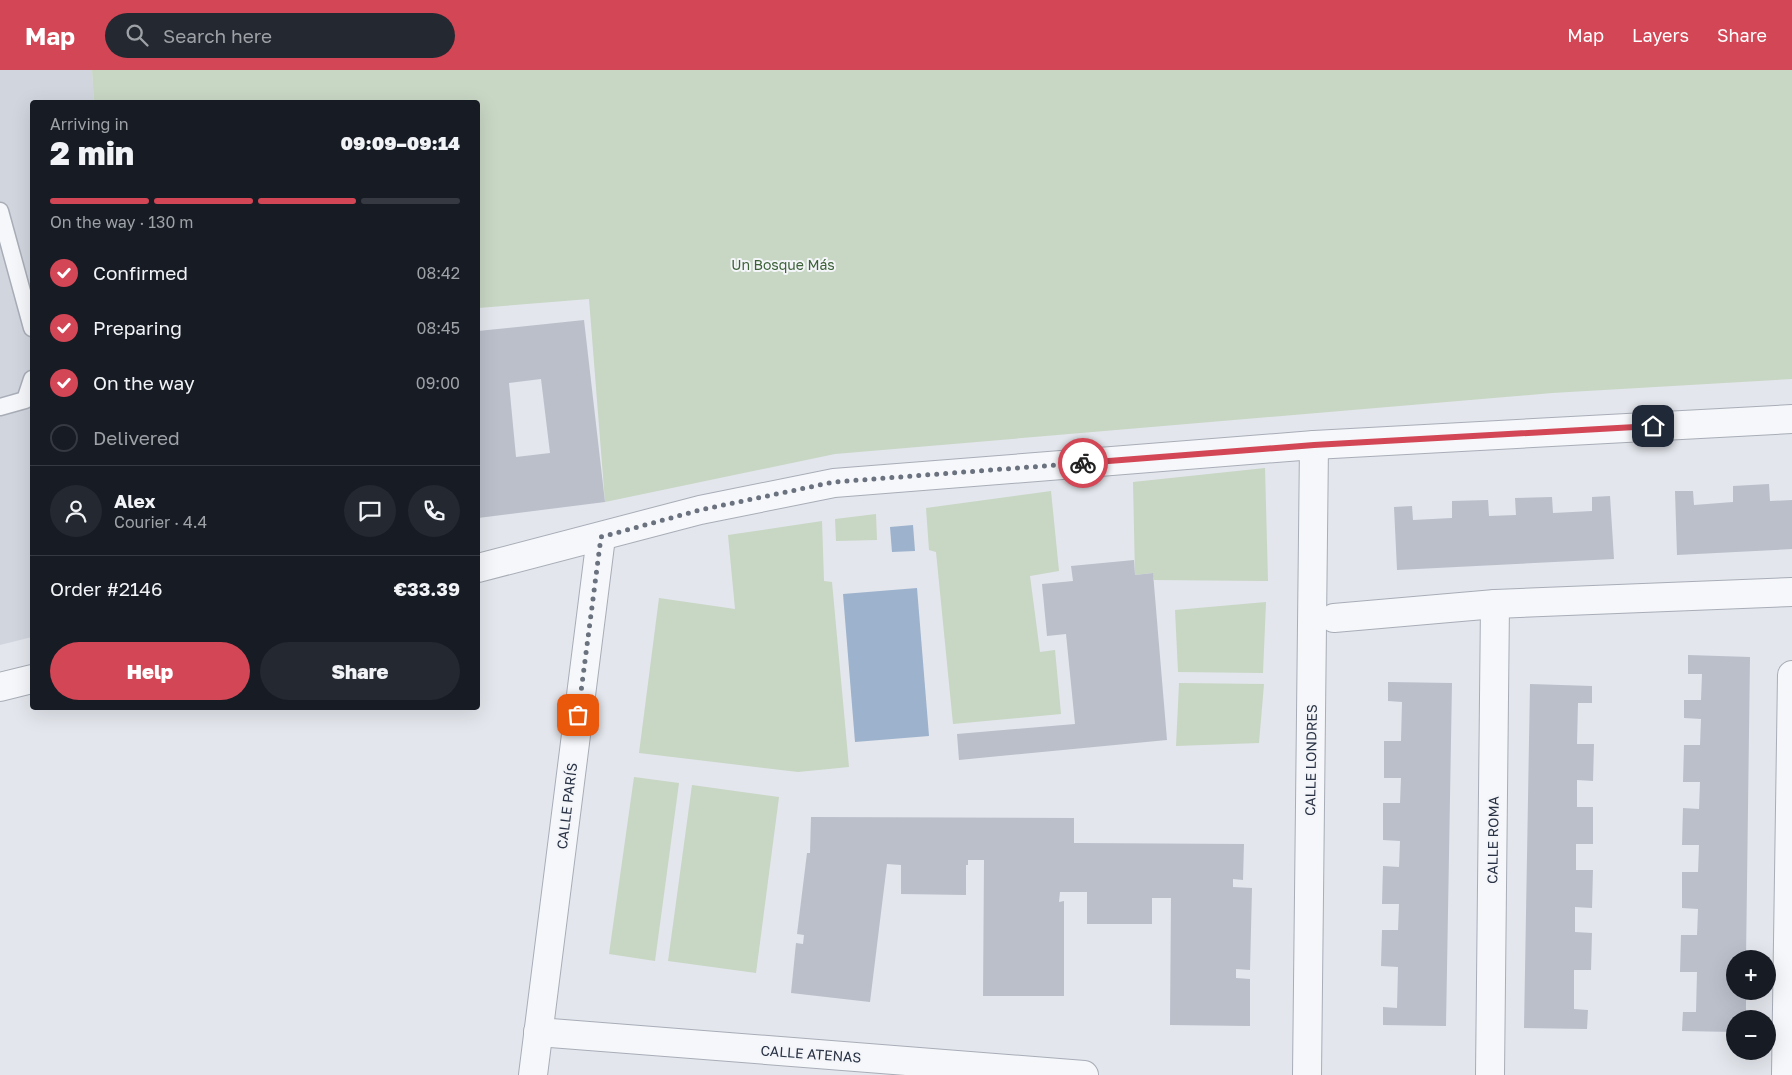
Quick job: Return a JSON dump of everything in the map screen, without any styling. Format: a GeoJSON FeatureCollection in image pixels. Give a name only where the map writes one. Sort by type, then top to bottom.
{"type":"FeatureCollection","features":[{"type":"Feature","properties":{"kind":"street"},"geometry":{"type":"LineString","coordinates":[[480,567],[700,510],[834,482],[1314,445],[1792,419]]}},
{"type":"Feature","properties":{"kind":"street","name":"CALLE LONDRES"},"geometry":{"type":"LineString","coordinates":[[1307,1075],[1314,445]]}},
{"type":"Feature","properties":{"kind":"street","name":"CALLE PARÍS"},"geometry":{"type":"LineString","coordinates":[[532,1075],[601,537]]}},
{"type":"Feature","properties":{"kind":"street"},"geometry":{"type":"LineString","coordinates":[[1334,618],[1495,604],[1792,592]]}},
{"type":"Feature","properties":{"kind":"street","name":"CALLE ROMA"},"geometry":{"type":"LineString","coordinates":[[1490,1075],[1495,604]]}},
{"type":"Feature","properties":{"kind":"street"},"geometry":{"type":"LineString","coordinates":[[1786,1075],[1792,675]]}},
{"type":"Feature","properties":{"kind":"street"},"geometry":{"type":"LineString","coordinates":[[0,687],[30,680]]}},
{"type":"Feature","properties":{"kind":"street","name":"CALLE ATENAS"},"geometry":{"type":"LineString","coordinates":[[538,1032],[1084,1075]]}},
{"type":"Feature","properties":{"kind":"lane"},"geometry":{"type":"LineString","coordinates":[[0,211],[30,321]]}},
{"type":"Feature","properties":{"kind":"lane"},"geometry":{"type":"LineString","coordinates":[[0,406],[25,400],[30,385]]}},
{"type":"Feature","properties":{"kind":"shaded area"},"geometry":{"type":"Polygon","coordinates":[[[0,70],[92,70],[94,100],[30,100],[30,638],[0,645],[0,70]]]}},
{"type":"Feature","properties":{"kind":"green space","name":"Un Bosque Más"},"geometry":{"type":"Polygon","coordinates":[[[92,70],[1792,70],[1792,379],[1552,393],[835,454],[605,502],[589,299],[480,308],[480,100],[94,100],[92,70]]]}},
{"type":"Feature","properties":{"kind":"green space"},"geometry":{"type":"Polygon","coordinates":[[[1265,468],[1268,581],[1154,580],[1152,573],[1135,575],[1133,482],[1265,468]]]}},
{"type":"Feature","properties":{"kind":"green space"},"geometry":{"type":"Polygon","coordinates":[[[1051,491],[1059,571],[1030,576],[1040,652],[1055,650],[1061,714],[953,724],[936,552],[929,550],[926,508],[1051,491]]]}},
{"type":"Feature","properties":{"kind":"green space"},"geometry":{"type":"Polygon","coordinates":[[[876,514],[877,540],[836,541],[835,519],[876,514]]]}},
{"type":"Feature","properties":{"kind":"green space"},"geometry":{"type":"Polygon","coordinates":[[[822,521],[824,581],[832,582],[849,767],[798,772],[639,753],[659,598],[735,609],[728,535],[822,521]]]}},
{"type":"Feature","properties":{"kind":"green space"},"geometry":{"type":"Polygon","coordinates":[[[1266,602],[1263,673],[1178,672],[1175,610],[1266,602]]]}},
{"type":"Feature","properties":{"kind":"green space"},"geometry":{"type":"Polygon","coordinates":[[[1179,683],[1264,684],[1259,743],[1176,746],[1179,683]]]}},
{"type":"Feature","properties":{"kind":"green space"},"geometry":{"type":"Polygon","coordinates":[[[634,777],[679,783],[655,961],[609,954],[634,777]]]}},
{"type":"Feature","properties":{"kind":"green space"},"geometry":{"type":"Polygon","coordinates":[[[692,785],[779,797],[756,973],[668,961],[692,785]]]}},
{"type":"Feature","properties":{"kind":"water"},"geometry":{"type":"Polygon","coordinates":[[[913,525],[915,551],[892,552],[890,527],[913,525]]]}},
{"type":"Feature","properties":{"kind":"water"},"geometry":{"type":"Polygon","coordinates":[[[917,588],[929,736],[855,742],[843,594],[917,588]]]}},
{"type":"Feature","properties":{"kind":"building"},"geometry":{"type":"Polygon","coordinates":[[[584,320],[605,502],[480,518],[480,331],[584,320]],[[541,379],[509,383],[516,457],[550,453],[541,379]]]}},
{"type":"Feature","properties":{"kind":"building"},"geometry":{"type":"Polygon","coordinates":[[[1769,484],[1770,501],[1792,500],[1792,549],[1677,555],[1675,491],[1693,491],[1694,505],[1733,502],[1733,486],[1769,484]]]}},
{"type":"Feature","properties":{"kind":"building"},"geometry":{"type":"Polygon","coordinates":[[[1610,496],[1614,559],[1397,570],[1394,507],[1412,506],[1413,520],[1452,518],[1452,501],[1488,500],[1489,516],[1516,515],[1515,498],[1552,497],[1553,513],[1592,511],[1592,497],[1610,496]]]}},
{"type":"Feature","properties":{"kind":"building"},"geometry":{"type":"Polygon","coordinates":[[[1134,560],[1135,575],[1153,573],[1167,740],[959,760],[957,734],[1075,724],[1066,634],[1047,636],[1042,584],[1073,581],[1071,566],[1134,560]]]}},
{"type":"Feature","properties":{"kind":"building"},"geometry":{"type":"Polygon","coordinates":[[[1688,655],[1750,657],[1746,950],[1726,950],[1726,1000],[1746,1000],[1746,1010],[1726,1010],[1726,1032],[1682,1031],[1683,1012],[1696,1012],[1697,972],[1680,972],[1681,935],[1697,935],[1698,909],[1682,908],[1682,872],[1698,872],[1699,845],[1682,845],[1683,808],[1699,809],[1700,782],[1683,782],[1684,745],[1700,745],[1701,719],[1684,718],[1684,700],[1701,700],[1702,674],[1688,674],[1688,655]]]}},
{"type":"Feature","properties":{"kind":"building"},"geometry":{"type":"Polygon","coordinates":[[[1388,682],[1452,683],[1446,1026],[1383,1025],[1383,1007],[1397,1008],[1398,967],[1381,966],[1382,930],[1398,930],[1399,904],[1382,904],[1383,866],[1399,867],[1400,841],[1383,840],[1383,803],[1400,803],[1401,778],[1384,778],[1384,741],[1401,741],[1402,702],[1388,701],[1388,682]]]}},
{"type":"Feature","properties":{"kind":"building"},"geometry":{"type":"Polygon","coordinates":[[[1530,684],[1592,686],[1592,703],[1578,703],[1577,744],[1594,744],[1593,781],[1577,780],[1577,807],[1593,807],[1593,844],[1576,844],[1576,870],[1593,870],[1592,908],[1575,907],[1575,932],[1592,933],[1591,970],[1574,970],[1574,1009],[1588,1010],[1587,1029],[1524,1028],[1530,684]]]}},
{"type":"Feature","properties":{"kind":"building"},"geometry":{"type":"Polygon","coordinates":[[[811,817],[1074,818],[1074,843],[1244,844],[1243,880],[1233,879],[1233,887],[1252,888],[1250,970],[1236,969],[1236,978],[1250,979],[1250,1026],[1170,1025],[1171,898],[1152,898],[1152,924],[1087,924],[1087,892],[1060,892],[1059,902],[1064,901],[1064,996],[983,996],[984,860],[968,860],[968,865],[966,865],[966,895],[901,894],[901,865],[887,864],[870,1002],[791,993],[796,943],[803,944],[804,935],[797,934],[807,853],[810,853],[811,817]]]}},
{"type":"Feature","properties":{"kind":"way so far"},"geometry":{"type":"LineString","coordinates":[[578,715],[601,537],[700,510],[834,482],[1083,463]]}},
{"type":"Feature","properties":{"kind":"route"},"geometry":{"type":"LineString","coordinates":[[1083,463],[1314,445],[1653,426]]}}]}
